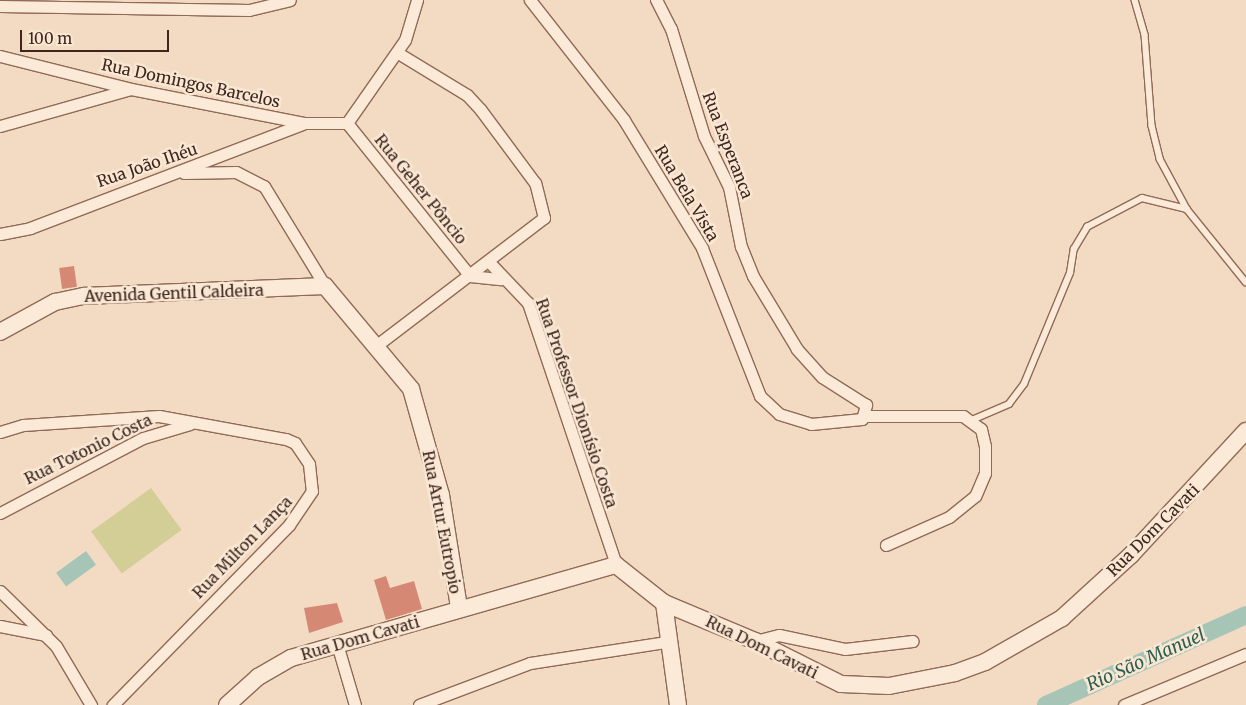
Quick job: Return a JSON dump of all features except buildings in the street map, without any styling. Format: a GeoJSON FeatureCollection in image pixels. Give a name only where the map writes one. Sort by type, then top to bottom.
{"type":"FeatureCollection","features":[{"type":"Feature","properties":{"kind":"main road","name":"Avenida Gentil Caldeira"},"geometry":{"type":"LineString","coordinates":[[0,332],[55,302],[84,296],[325,286]]}},
{"type":"Feature","properties":{"kind":"main road","name":"Rua Artur Eutropio"},"geometry":{"type":"LineString","coordinates":[[325,286],[402,373],[418,407],[440,495],[459,607]]}},
{"type":"Feature","properties":{"kind":"main road","name":"Rua Dom Cavati"},"geometry":{"type":"LineString","coordinates":[[227,705],[273,667],[337,644],[459,607],[616,565],[664,603],[755,640],[814,673],[870,688],[955,673],[985,662],[1062,618],[1131,555],[1246,431]]}},
{"type":"Feature","properties":{"kind":"main road"},"geometry":{"type":"LineString","coordinates":[[664,603],[666,642],[678,705]]}},
{"type":"Feature","properties":{"kind":"street"},"geometry":{"type":"LineString","coordinates":[[0,6],[249,10],[290,0]]}},
{"type":"Feature","properties":{"kind":"street"},"geometry":{"type":"LineString","coordinates":[[347,122],[398,53],[416,0]]}},
{"type":"Feature","properties":{"kind":"street","name":"Rua Bela Vista"},"geometry":{"type":"LineString","coordinates":[[530,0],[624,120],[702,248],[760,396],[779,414],[811,424],[866,412],[972,420]]}},
{"type":"Feature","properties":{"kind":"street","name":"Rua Esperanca"},"geometry":{"type":"LineString","coordinates":[[656,0],[671,29],[704,136],[729,187],[741,247],[753,276],[797,350],[822,377],[856,395],[866,412]]}},
{"type":"Feature","properties":{"kind":"street"},"geometry":{"type":"LineString","coordinates":[[378,345],[536,228],[545,210],[520,157],[467,95],[398,53]]}},
{"type":"Feature","properties":{"kind":"street","name":"Rua Domingos Barcelos"},"geometry":{"type":"LineString","coordinates":[[0,56],[131,89],[304,123],[347,122]]}},
{"type":"Feature","properties":{"kind":"street"},"geometry":{"type":"LineString","coordinates":[[0,126],[131,89]]}},
{"type":"Feature","properties":{"kind":"street","name":"Rua Geher Pôncio"},"geometry":{"type":"LineString","coordinates":[[347,122],[470,276]]}},
{"type":"Feature","properties":{"kind":"street","name":"Rua João Ihéu"},"geometry":{"type":"LineString","coordinates":[[0,234],[30,228],[92,201],[180,173],[304,123]]}},
{"type":"Feature","properties":{"kind":"street","name":"Rua Artur Eutropio"},"geometry":{"type":"LineString","coordinates":[[180,173],[236,172],[264,186],[325,286]]}},
{"type":"Feature","properties":{"kind":"street","name":"Rua Professor Dionísio Costa"},"geometry":{"type":"LineString","coordinates":[[489,262],[502,279],[518,291],[533,316],[616,565]]}},
{"type":"Feature","properties":{"kind":"street"},"geometry":{"type":"LineString","coordinates":[[470,276],[502,279]]}},
{"type":"Feature","properties":{"kind":"street","name":"Rua Milton Lança"},"geometry":{"type":"LineString","coordinates":[[0,432],[23,425],[145,416],[176,418],[295,443],[309,464],[312,491],[269,546],[113,705]]}},
{"type":"Feature","properties":{"kind":"street"},"geometry":{"type":"LineString","coordinates":[[886,545],[942,521],[975,496],[985,473],[985,446],[981,429],[972,420]]}},
{"type":"Feature","properties":{"kind":"street","name":"Rua Totonio Costa"},"geometry":{"type":"LineString","coordinates":[[0,513],[143,438],[194,423]]}},
{"type":"Feature","properties":{"kind":"street"},"geometry":{"type":"LineString","coordinates":[[0,591],[46,635],[91,705]]}},
{"type":"Feature","properties":{"kind":"street"},"geometry":{"type":"LineString","coordinates":[[0,626],[46,635]]}},
{"type":"Feature","properties":{"kind":"street"},"geometry":{"type":"LineString","coordinates":[[755,640],[779,635],[845,648],[913,641]]}},
{"type":"Feature","properties":{"kind":"street"},"geometry":{"type":"LineString","coordinates":[[419,705],[530,663],[666,642]]}},
{"type":"Feature","properties":{"kind":"street"},"geometry":{"type":"LineString","coordinates":[[337,644],[355,705]]}},
{"type":"Feature","properties":{"kind":"street"},"geometry":{"type":"LineString","coordinates":[[1124,705],[1246,654]]}},
{"type":"Feature","properties":{"kind":"lane"},"geometry":{"type":"LineString","coordinates":[[1135,0],[1145,35],[1154,143],[1187,208],[1246,282]]}},
{"type":"Feature","properties":{"kind":"lane"},"geometry":{"type":"LineString","coordinates":[[972,420],[1009,404],[1024,384],[1070,273],[1074,249],[1087,227],[1142,198],[1187,208]]}},
{"type":"Feature","properties":{"kind":"shaded area"},"geometry":{"type":"Polygon","coordinates":[[[151,488],[182,530],[122,574],[91,531],[151,488]]]}},
{"type":"Feature","properties":{"kind":"shaded area"},"geometry":{"type":"Polygon","coordinates":[[[86,551],[96,565],[66,587],[56,573],[86,551]]]}},
{"type":"Feature","properties":{"kind":"waterway","name":"Rio São Manuel"},"geometry":{"type":"LineString","coordinates":[[1046,705],[1246,615]]}}]}
